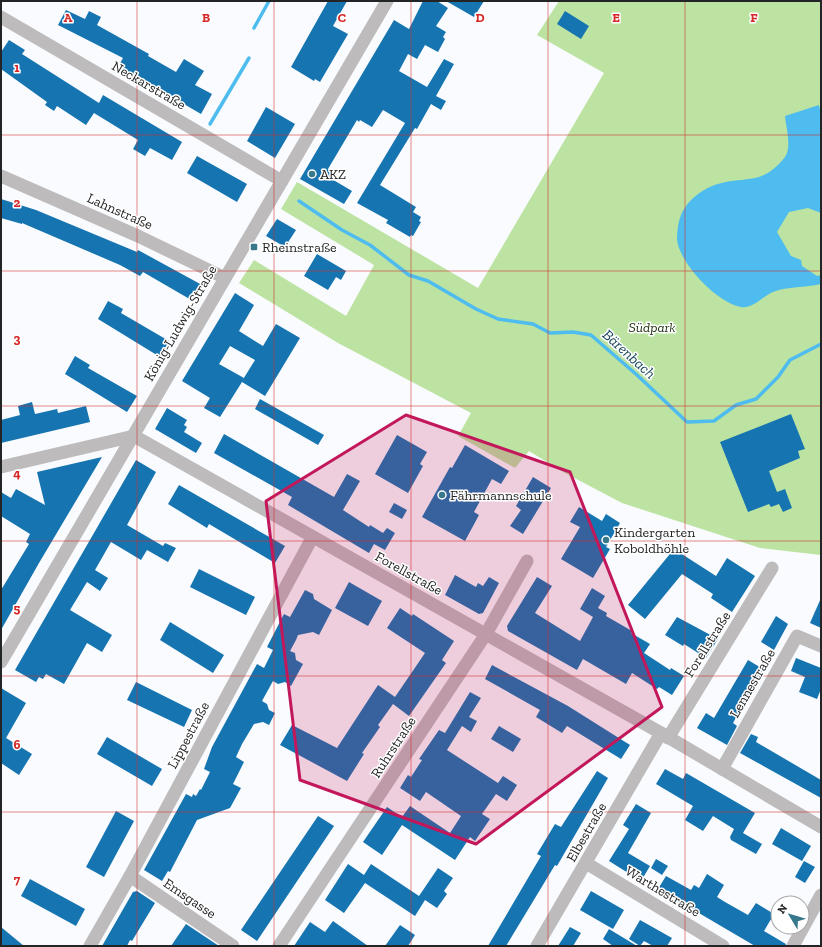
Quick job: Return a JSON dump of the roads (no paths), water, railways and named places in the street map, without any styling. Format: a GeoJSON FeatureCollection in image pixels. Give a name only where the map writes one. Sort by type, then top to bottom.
{"type":"FeatureCollection","features":[{"type":"Feature","properties":{"kind":"street","name":"König-Ludwig-Straße"},"geometry":{"type":"LineString","coordinates":[[1,662],[387,1]]}},
{"type":"Feature","properties":{"kind":"street","name":"Neckarstraße"},"geometry":{"type":"LineString","coordinates":[[1,17],[282,181]]}},
{"type":"Feature","properties":{"kind":"street","name":"Lahnstraße"},"geometry":{"type":"LineString","coordinates":[[1,176],[138,236],[225,278]]}},
{"type":"Feature","properties":{"kind":"street"},"geometry":{"type":"LineString","coordinates":[[1,467],[134,436]]}},
{"type":"Feature","properties":{"kind":"street","name":"Forellstraße"},"geometry":{"type":"LineString","coordinates":[[134,436],[312,538],[486,634],[722,768],[821,827]]}},
{"type":"Feature","properties":{"kind":"street","name":"Lippestraße"},"geometry":{"type":"LineString","coordinates":[[90,946],[130,876],[312,538]]}},
{"type":"Feature","properties":{"kind":"street","name":"Ruhrstraße"},"geometry":{"type":"LineString","coordinates":[[279,946],[486,634],[527,561]]}},
{"type":"Feature","properties":{"kind":"street","name":"Forellstraße"},"geometry":{"type":"LineString","coordinates":[[665,736],[772,568]]}},
{"type":"Feature","properties":{"kind":"street","name":"Lennestraße"},"geometry":{"type":"LineString","coordinates":[[722,768],[797,636],[821,646]]}},
{"type":"Feature","properties":{"kind":"street","name":"Elbestraße"},"geometry":{"type":"LineString","coordinates":[[537,946],[586,863],[665,736]]}},
{"type":"Feature","properties":{"kind":"street","name":"Warthestraße"},"geometry":{"type":"LineString","coordinates":[[586,863],[723,946]]}},
{"type":"Feature","properties":{"kind":"street","name":"Emsgasse"},"geometry":{"type":"LineString","coordinates":[[130,876],[233,946]]}},
{"type":"Feature","properties":{"kind":"street"},"geometry":{"type":"LineString","coordinates":[[793,946],[821,895]]}},
{"type":"Feature","properties":{"kind":"water"},"geometry":{"type":"Polygon","coordinates":[[[819,105],[821,115],[821,213],[808,208],[789,212],[777,232],[791,256],[801,260],[802,266],[817,276],[821,275],[821,284],[779,290],[769,294],[750,306],[741,307],[731,304],[711,290],[684,259],[679,249],[677,239],[677,231],[683,211],[692,199],[712,186],[726,182],[759,177],[774,169],[783,160],[787,153],[788,143],[785,116],[819,105]]]}},
{"type":"Feature","properties":{"kind":"waterway","name":"Bärenbach"},"geometry":{"type":"LineString","coordinates":[[254,28],[269,1]]}},
{"type":"Feature","properties":{"kind":"waterway","name":"Bärenbach"},"geometry":{"type":"LineString","coordinates":[[210,124],[249,58]]}},
{"type":"Feature","properties":{"kind":"waterway","name":"Bärenbach"},"geometry":{"type":"LineString","coordinates":[[299,201],[342,230],[370,245],[409,275],[428,281],[476,309],[498,319],[533,324],[550,333],[573,332],[591,335],[637,375],[687,422],[714,421],[736,405],[756,399],[778,377],[790,360],[821,344]]}},
{"type":"Feature","properties":{"kind":"place","name":"AKZ"},"geometry":{"type":"Point","coordinates":[312,174]}},
{"type":"Feature","properties":{"kind":"place","name":"Rheinstraße"},"geometry":{"type":"Point","coordinates":[254,247]}},
{"type":"Feature","properties":{"kind":"place","name":"Fährmannschule"},"geometry":{"type":"Point","coordinates":[442,495]}},
{"type":"Feature","properties":{"kind":"place","name":"Kindergarten Koboldhöhle"},"geometry":{"type":"Point","coordinates":[606,540]}},
{"type":"Feature","properties":{"kind":"park label","name":"Südpark"},"geometry":{"type":"Point","coordinates":[652,327]}}]}
